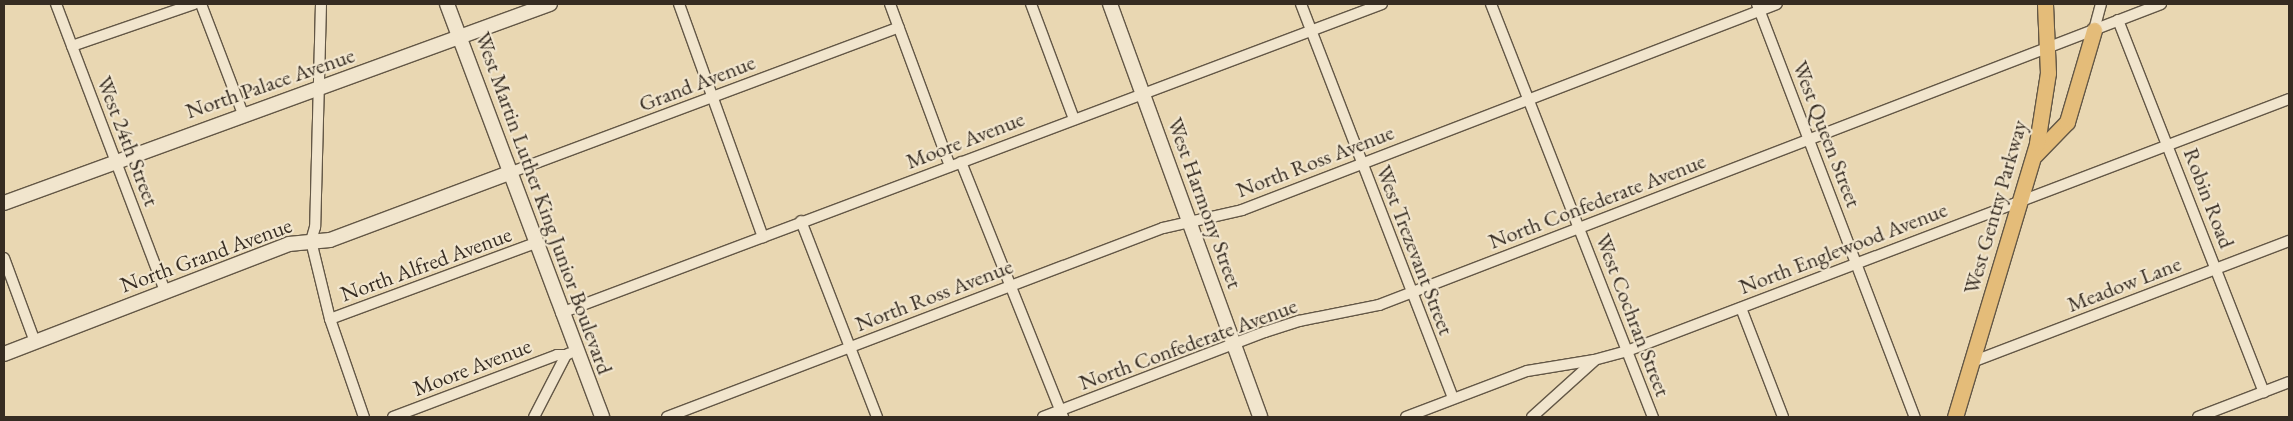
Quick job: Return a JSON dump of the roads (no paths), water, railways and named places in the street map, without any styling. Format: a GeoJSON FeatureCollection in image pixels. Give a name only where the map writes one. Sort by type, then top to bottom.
{"type":"FeatureCollection","features":[{"type":"Feature","properties":{"kind":"main road","name":"West Gentry Parkway"},"geometry":{"type":"LineString","coordinates":[[1955,417],[2034,156],[2046,95],[2048,48],[2045,4]]}},
{"type":"Feature","properties":{"kind":"main road"},"geometry":{"type":"LineString","coordinates":[[2034,156],[2067,122],[2094,30]]}},
{"type":"Feature","properties":{"kind":"street","name":"West 24th Street"},"geometry":{"type":"LineString","coordinates":[[56,4],[165,292]]}},
{"type":"Feature","properties":{"kind":"street"},"geometry":{"type":"LineString","coordinates":[[72,46],[194,4]]}},
{"type":"Feature","properties":{"kind":"street"},"geometry":{"type":"LineString","coordinates":[[201,4],[243,114]]}},
{"type":"Feature","properties":{"kind":"street"},"geometry":{"type":"LineString","coordinates":[[321,4],[315,227],[312,241],[330,319],[364,417]]}},
{"type":"Feature","properties":{"kind":"street","name":"West Martin Luther King Junior Boulevard"},"geometry":{"type":"LineString","coordinates":[[447,4],[561,313],[571,353],[602,417]]}},
{"type":"Feature","properties":{"kind":"street","name":"North Palace Avenue"},"geometry":{"type":"LineString","coordinates":[[4,202],[115,160],[243,114],[320,89],[550,4]]}},
{"type":"Feature","properties":{"kind":"street"},"geometry":{"type":"LineString","coordinates":[[679,4],[714,97],[762,236]]}},
{"type":"Feature","properties":{"kind":"street"},"geometry":{"type":"LineString","coordinates":[[890,4],[950,166]]}},
{"type":"Feature","properties":{"kind":"street"},"geometry":{"type":"LineString","coordinates":[[1031,4],[1074,119]]}},
{"type":"Feature","properties":{"kind":"street","name":"West Harmony Street"},"geometry":{"type":"LineString","coordinates":[[1110,4],[1260,417]]}},
{"type":"Feature","properties":{"kind":"street","name":"West Trezevant Street"},"geometry":{"type":"LineString","coordinates":[[1301,4],[1411,294],[1454,398]]}},
{"type":"Feature","properties":{"kind":"street","name":"Moore Avenue"},"geometry":{"type":"LineString","coordinates":[[561,313],[801,221],[1382,4]]}},
{"type":"Feature","properties":{"kind":"street","name":"West Cochran Street"},"geometry":{"type":"LineString","coordinates":[[1491,4],[1653,417]]}},
{"type":"Feature","properties":{"kind":"street","name":"North Ross Avenue"},"geometry":{"type":"LineString","coordinates":[[667,417],[1163,228],[1242,210],[1528,100],[1758,7],[1777,4]]}},
{"type":"Feature","properties":{"kind":"street"},"geometry":{"type":"LineString","coordinates":[[2094,30],[2101,4]]}},
{"type":"Feature","properties":{"kind":"street","name":"North Confederate Avenue"},"geometry":{"type":"LineString","coordinates":[[1043,417],[1062,414],[1299,321],[1379,306],[2161,4]]}},
{"type":"Feature","properties":{"kind":"street","name":"West Queen Street"},"geometry":{"type":"LineString","coordinates":[[1758,7],[1915,417]]}},
{"type":"Feature","properties":{"kind":"street","name":"Robin Road"},"geometry":{"type":"LineString","coordinates":[[2118,20],[2169,145],[2264,392]]}},
{"type":"Feature","properties":{"kind":"street","name":"Grand Avenue"},"geometry":{"type":"LineString","coordinates":[[509,173],[899,27]]}},
{"type":"Feature","properties":{"kind":"street","name":"North Englewood Avenue"},"geometry":{"type":"LineString","coordinates":[[1406,417],[1527,371],[1594,360],[1627,351],[2289,99]]}},
{"type":"Feature","properties":{"kind":"street"},"geometry":{"type":"LineString","coordinates":[[961,162],[1062,414]]}},
{"type":"Feature","properties":{"kind":"street","name":"North Grand Avenue"},"geometry":{"type":"LineString","coordinates":[[4,354],[289,244],[330,240],[509,173]]}},
{"type":"Feature","properties":{"kind":"street"},"geometry":{"type":"LineString","coordinates":[[801,221],[877,417]]}},
{"type":"Feature","properties":{"kind":"street","name":"Meadow Lane"},"geometry":{"type":"LineString","coordinates":[[1972,362],[2289,241]]}},
{"type":"Feature","properties":{"kind":"street","name":"North Alfred Avenue"},"geometry":{"type":"LineString","coordinates":[[330,319],[535,243]]}},
{"type":"Feature","properties":{"kind":"street"},"geometry":{"type":"LineString","coordinates":[[4,258],[35,342]]}},
{"type":"Feature","properties":{"kind":"street"},"geometry":{"type":"LineString","coordinates":[[1741,308],[1783,417]]}},
{"type":"Feature","properties":{"kind":"street"},"geometry":{"type":"LineString","coordinates":[[534,417],[571,353]]}},
{"type":"Feature","properties":{"kind":"street","name":"Moore Avenue"},"geometry":{"type":"LineString","coordinates":[[393,417],[557,355],[571,353]]}},
{"type":"Feature","properties":{"kind":"street"},"geometry":{"type":"LineString","coordinates":[[1532,417],[1594,360]]}},
{"type":"Feature","properties":{"kind":"street"},"geometry":{"type":"LineString","coordinates":[[2198,417],[2289,382]]}}]}
